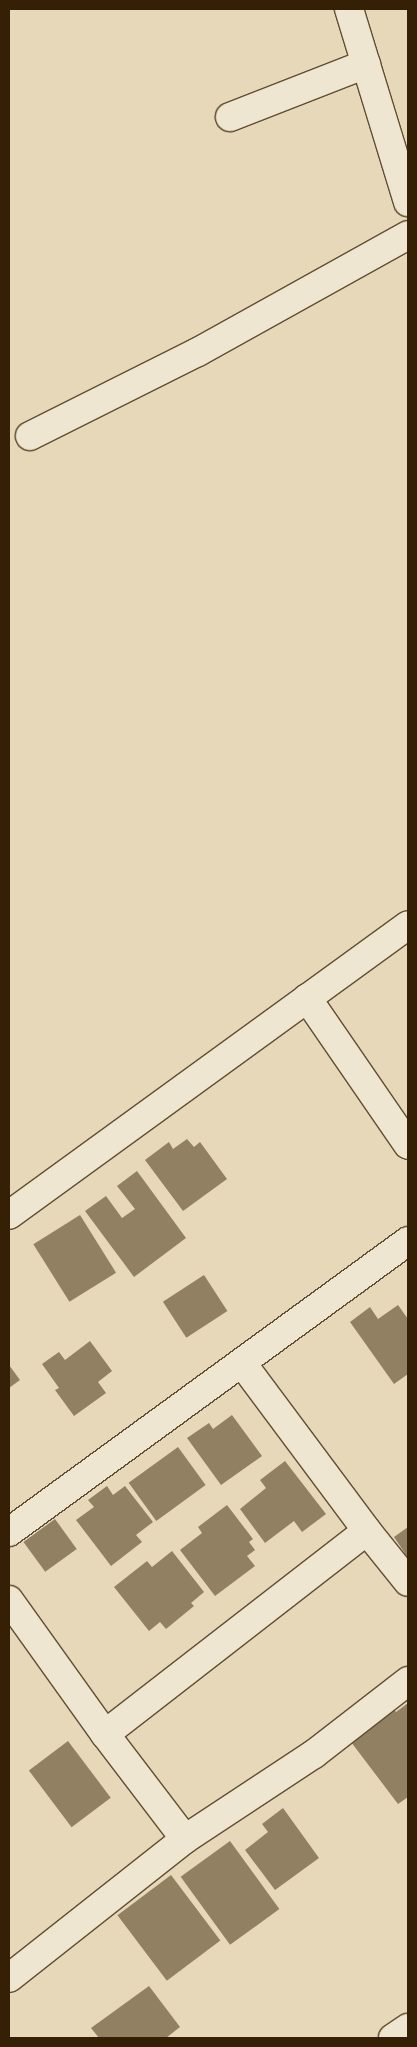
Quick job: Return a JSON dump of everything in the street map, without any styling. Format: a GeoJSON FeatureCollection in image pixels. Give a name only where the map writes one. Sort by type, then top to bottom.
{"type":"FeatureCollection","features":[{"type":"Feature","properties":{"kind":"street"},"geometry":{"type":"LineString","coordinates":[[349,9],[408,202]]}},
{"type":"Feature","properties":{"kind":"street"},"geometry":{"type":"LineString","coordinates":[[230,117],[366,64]]}},
{"type":"Feature","properties":{"kind":"street"},"geometry":{"type":"LineString","coordinates":[[30,436],[198,352],[408,235]]}},
{"type":"Feature","properties":{"kind":"street"},"geometry":{"type":"LineString","coordinates":[[9,1215],[408,925]]}},
{"type":"Feature","properties":{"kind":"street"},"geometry":{"type":"LineString","coordinates":[[307,998],[408,1145]]}},
{"type":"Feature","properties":{"kind":"street"},"geometry":{"type":"LineString","coordinates":[[9,1532],[408,1241]]}},
{"type":"Feature","properties":{"kind":"street"},"geometry":{"type":"LineString","coordinates":[[242,1363],[367,1532],[408,1582]]}},
{"type":"Feature","properties":{"kind":"street"},"geometry":{"type":"LineString","coordinates":[[105,1734],[367,1532]]}},
{"type":"Feature","properties":{"kind":"street"},"geometry":{"type":"LineString","coordinates":[[9,1600],[105,1734],[185,1839]]}},
{"type":"Feature","properties":{"kind":"street"},"geometry":{"type":"LineString","coordinates":[[9,1978],[185,1839],[314,1754],[408,1681]]}},
{"type":"Feature","properties":{"kind":"street"},"geometry":{"type":"LineString","coordinates":[[393,2038],[408,2028]]}},
{"type":"Feature","properties":{"kind":"building"},"geometry":{"type":"Polygon","coordinates":[[[187,1139],[194,1147],[200,1142],[227,1179],[183,1211],[145,1160],[169,1142],[173,1149],[187,1139]]]}},
{"type":"Feature","properties":{"kind":"building"},"geometry":{"type":"Polygon","coordinates":[[[137,1171],[186,1238],[134,1277],[85,1211],[106,1196],[122,1218],[135,1209],[117,1186],[137,1171]]]}},
{"type":"Feature","properties":{"kind":"building"},"geometry":{"type":"Polygon","coordinates":[[[80,1215],[116,1273],[69,1302],[33,1244],[80,1215]]]}},
{"type":"Feature","properties":{"kind":"building"},"geometry":{"type":"Polygon","coordinates":[[[204,1275],[227,1311],[186,1338],[163,1302],[204,1275]]]}},
{"type":"Feature","properties":{"kind":"building"},"geometry":{"type":"Polygon","coordinates":[[[398,1305],[408,1319],[408,1374],[394,1384],[350,1322],[370,1307],[378,1319],[398,1305]]]}},
{"type":"Feature","properties":{"kind":"building"},"geometry":{"type":"Polygon","coordinates":[[[90,1341],[112,1371],[98,1382],[106,1393],[74,1416],[55,1390],[59,1388],[42,1364],[59,1352],[65,1360],[90,1341]]]}},
{"type":"Feature","properties":{"kind":"building"},"geometry":{"type":"Polygon","coordinates":[[[9,1365],[20,1380],[9,1388],[9,1365]]]}},
{"type":"Feature","properties":{"kind":"building"},"geometry":{"type":"Polygon","coordinates":[[[232,1415],[262,1456],[221,1485],[187,1438],[209,1423],[213,1429],[232,1415]]]}},
{"type":"Feature","properties":{"kind":"building"},"geometry":{"type":"Polygon","coordinates":[[[178,1447],[206,1485],[156,1521],[129,1483],[178,1447]]]}},
{"type":"Feature","properties":{"kind":"building"},"geometry":{"type":"Polygon","coordinates":[[[285,1461],[326,1514],[302,1532],[294,1521],[265,1543],[240,1509],[266,1488],[260,1480],[285,1461]]]}},
{"type":"Feature","properties":{"kind":"building"},"geometry":{"type":"Polygon","coordinates":[[[107,1486],[113,1495],[125,1486],[153,1522],[136,1535],[142,1542],[111,1566],[76,1520],[94,1507],[88,1500],[107,1486]]]}},
{"type":"Feature","properties":{"kind":"building"},"geometry":{"type":"Polygon","coordinates":[[[227,1505],[253,1539],[249,1542],[255,1550],[247,1556],[255,1566],[215,1596],[180,1550],[202,1533],[198,1527],[227,1505]]]}},
{"type":"Feature","properties":{"kind":"building"},"geometry":{"type":"Polygon","coordinates":[[[55,1519],[77,1549],[45,1572],[23,1542],[55,1519]]]}},
{"type":"Feature","properties":{"kind":"building"},"geometry":{"type":"Polygon","coordinates":[[[408,1527],[408,1558],[394,1537],[408,1527]]]}},
{"type":"Feature","properties":{"kind":"building"},"geometry":{"type":"Polygon","coordinates":[[[172,1551],[204,1592],[191,1603],[194,1606],[166,1629],[160,1622],[149,1631],[114,1587],[147,1561],[152,1567],[172,1551]]]}},
{"type":"Feature","properties":{"kind":"building"},"geometry":{"type":"Polygon","coordinates":[[[408,1703],[408,1797],[398,1804],[348,1738],[391,1706],[396,1712],[408,1703]]]}},
{"type":"Feature","properties":{"kind":"building"},"geometry":{"type":"Polygon","coordinates":[[[68,1741],[111,1798],[72,1827],[29,1770],[68,1741]]]}},
{"type":"Feature","properties":{"kind":"building"},"geometry":{"type":"Polygon","coordinates":[[[283,1808],[319,1858],[275,1890],[245,1850],[268,1832],[262,1824],[283,1808]]]}},
{"type":"Feature","properties":{"kind":"building"},"geometry":{"type":"Polygon","coordinates":[[[230,1841],[279,1909],[230,1945],[181,1877],[230,1841]]]}},
{"type":"Feature","properties":{"kind":"building"},"geometry":{"type":"Polygon","coordinates":[[[171,1875],[220,1940],[167,1981],[117,1915],[171,1875]]]}},
{"type":"Feature","properties":{"kind":"building"},"geometry":{"type":"Polygon","coordinates":[[[149,1986],[180,2027],[166,2038],[99,2038],[91,2028],[149,1986]]]}}]}
